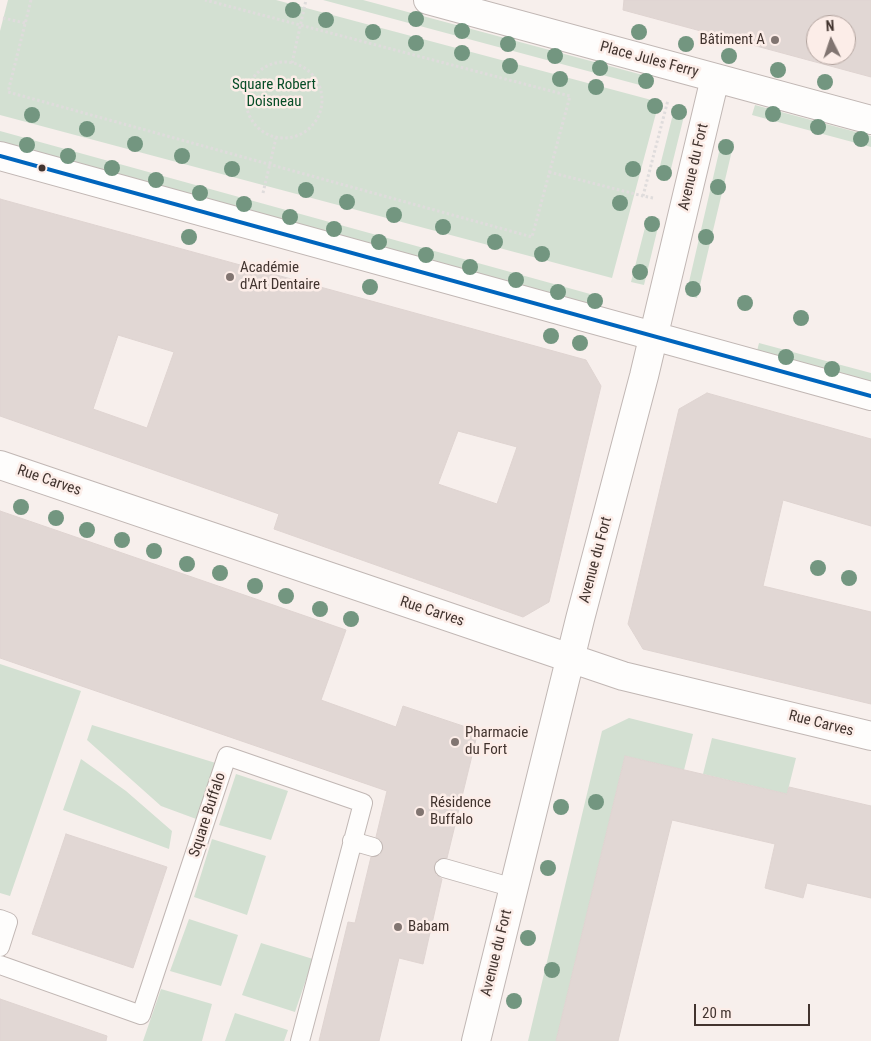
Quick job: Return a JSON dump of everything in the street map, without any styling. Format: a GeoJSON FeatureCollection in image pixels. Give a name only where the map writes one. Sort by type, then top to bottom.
{"type":"FeatureCollection","features":[{"type":"Feature","properties":{"kind":"street","name":"Place Jules Ferry"},"geometry":{"type":"LineString","coordinates":[[428,0],[871,120]]}},
{"type":"Feature","properties":{"kind":"street","name":"Avenue du Fort"},"geometry":{"type":"LineString","coordinates":[[476,1041],[571,658],[654,337],[715,78]]}},
{"type":"Feature","properties":{"kind":"street"},"geometry":{"type":"LineString","coordinates":[[0,156],[871,396]]}},
{"type":"Feature","properties":{"kind":"street","name":"Rue Carves"},"geometry":{"type":"LineString","coordinates":[[0,465],[623,676],[871,736]]}},
{"type":"Feature","properties":{"kind":"lane","name":"Square Buffalo"},"geometry":{"type":"LineString","coordinates":[[0,965],[141,1015],[227,756],[363,802],[300,1041]]}},
{"type":"Feature","properties":{"kind":"lane"},"geometry":{"type":"LineString","coordinates":[[352,841],[373,847]]}},
{"type":"Feature","properties":{"kind":"lane"},"geometry":{"type":"LineString","coordinates":[[444,868],[514,888]]}},
{"type":"Feature","properties":{"kind":"lane"},"geometry":{"type":"LineString","coordinates":[[0,919],[8,922],[0,947]]}},
{"type":"Feature","properties":{"kind":"path"},"geometry":{"type":"LineString","coordinates":[[31,0],[8,92],[532,237],[570,96],[204,0]]}},
{"type":"Feature","properties":{"kind":"path"},"geometry":{"type":"LineString","coordinates":[[292,63],[306,0]]}},
{"type":"Feature","properties":{"kind":"path"},"geometry":{"type":"LineString","coordinates":[[3,18],[25,23]]}},
{"type":"Feature","properties":{"kind":"path"},"geometry":{"type":"LineString","coordinates":[[278,62],[292,63],[303,67],[316,79],[323,96],[322,108],[318,119],[310,129],[288,139],[276,138],[264,133],[254,124],[247,112],[248,86],[255,74],[266,66],[278,62]]}},
{"type":"Feature","properties":{"kind":"path"},"geometry":{"type":"LineString","coordinates":[[262,195],[276,138]]}},
{"type":"Feature","properties":{"kind":"path"},"geometry":{"type":"LineString","coordinates":[[550,172],[643,196]]}},
{"type":"Feature","properties":{"kind":"green space","name":"Square Robert Doisneau"},"geometry":{"type":"Polygon","coordinates":[[[8,0],[276,0],[659,102],[612,278],[0,115],[0,31],[8,0]]]}},
{"type":"Feature","properties":{"kind":"green space"},"geometry":{"type":"Polygon","coordinates":[[[323,0],[363,0],[654,78],[651,88],[323,0]]]}},
{"type":"Feature","properties":{"kind":"green space"},"geometry":{"type":"Polygon","coordinates":[[[755,105],[871,136],[871,147],[752,115],[755,105]]]}},
{"type":"Feature","properties":{"kind":"green space"},"geometry":{"type":"Polygon","coordinates":[[[675,106],[686,108],[668,181],[657,178],[675,106]]]}},
{"type":"Feature","properties":{"kind":"green space"},"geometry":{"type":"Polygon","coordinates":[[[0,131],[601,297],[598,308],[0,143],[0,131]]]}},
{"type":"Feature","properties":{"kind":"green space"},"geometry":{"type":"Polygon","coordinates":[[[722,139],[734,142],[697,298],[686,295],[722,139]]]}},
{"type":"Feature","properties":{"kind":"green space"},"geometry":{"type":"Polygon","coordinates":[[[648,216],[660,219],[644,285],[631,282],[648,216]]]}},
{"type":"Feature","properties":{"kind":"green space"},"geometry":{"type":"Polygon","coordinates":[[[759,343],[871,373],[871,387],[756,355],[759,343]]]}},
{"type":"Feature","properties":{"kind":"green space"},"geometry":{"type":"Polygon","coordinates":[[[0,664],[81,691],[10,896],[0,893],[0,664]]]}},
{"type":"Feature","properties":{"kind":"green space"},"geometry":{"type":"Polygon","coordinates":[[[629,718],[693,734],[684,770],[625,756],[556,1041],[528,1041],[602,731],[629,718]]]}},
{"type":"Feature","properties":{"kind":"green space"},"geometry":{"type":"Polygon","coordinates":[[[92,725],[219,764],[199,820],[161,806],[87,740],[92,725]]]}},
{"type":"Feature","properties":{"kind":"green space"},"geometry":{"type":"Polygon","coordinates":[[[712,738],[796,758],[787,794],[703,774],[712,738]]]}},
{"type":"Feature","properties":{"kind":"green space"},"geometry":{"type":"Polygon","coordinates":[[[81,759],[126,791],[172,831],[169,849],[63,810],[81,759]]]}},
{"type":"Feature","properties":{"kind":"green space"},"geometry":{"type":"Polygon","coordinates":[[[236,774],[288,791],[271,840],[219,825],[236,774]]]}},
{"type":"Feature","properties":{"kind":"green space"},"geometry":{"type":"Polygon","coordinates":[[[212,839],[266,856],[247,915],[194,897],[212,839]]]}},
{"type":"Feature","properties":{"kind":"green space"},"geometry":{"type":"Polygon","coordinates":[[[189,919],[238,935],[221,986],[170,971],[189,919]]]}},
{"type":"Feature","properties":{"kind":"green space"},"geometry":{"type":"Polygon","coordinates":[[[261,943],[313,959],[295,1012],[242,995],[261,943]]]}},
{"type":"Feature","properties":{"kind":"green space"},"geometry":{"type":"Polygon","coordinates":[[[161,989],[212,1004],[202,1041],[143,1041],[161,989]]]}},
{"type":"Feature","properties":{"kind":"green space"},"geometry":{"type":"Polygon","coordinates":[[[235,1013],[288,1030],[284,1041],[225,1041],[235,1013]]]}},
{"type":"Feature","properties":{"kind":"building","name":"Bâtiment A"},"geometry":{"type":"Polygon","coordinates":[[[624,0],[871,0],[871,77],[827,65],[856,65],[856,15],[806,15],[806,59],[623,10],[624,0]]]}},
{"type":"Feature","properties":{"kind":"building"},"geometry":{"type":"Polygon","coordinates":[[[0,199],[586,360],[601,386],[549,602],[523,617],[274,529],[279,514],[0,416],[0,199]],[[118,335],[93,409],[147,428],[174,352],[118,335]],[[458,431],[438,484],[497,504],[517,447],[458,431]]]}},
{"type":"Feature","properties":{"kind":"building"},"geometry":{"type":"Polygon","coordinates":[[[707,393],[871,439],[871,526],[783,500],[763,586],[871,612],[871,704],[643,649],[628,624],[679,409],[707,393]]]}},
{"type":"Feature","properties":{"kind":"building","name":"Résidence Buffalo"},"geometry":{"type":"Polygon","coordinates":[[[0,511],[346,630],[321,700],[396,727],[403,706],[478,731],[447,858],[437,860],[434,866],[436,875],[442,879],[423,964],[399,958],[379,1041],[319,1041],[348,922],[355,923],[371,857],[380,855],[383,849],[381,840],[376,837],[387,791],[0,658],[0,511]]]}},
{"type":"Feature","properties":{"kind":"building"},"geometry":{"type":"Polygon","coordinates":[[[625,756],[787,794],[789,787],[871,806],[871,898],[807,883],[803,898],[765,888],[775,844],[672,820],[618,1041],[556,1041],[625,756]]]}},
{"type":"Feature","properties":{"kind":"building"},"geometry":{"type":"Polygon","coordinates":[[[66,834],[167,867],[133,968],[32,934],[66,834]]]}},
{"type":"Feature","properties":{"kind":"building"},"geometry":{"type":"Polygon","coordinates":[[[0,999],[107,1036],[106,1041],[0,1041],[0,999]]]}},
{"type":"Feature","properties":{"kind":"transit line"},"geometry":{"type":"LineString","coordinates":[[0,156],[871,396]]}},
{"type":"Feature","properties":{"kind":"place","name":"Bâtiment A"},"geometry":{"type":"Point","coordinates":[775,40]}},
{"type":"Feature","properties":{"kind":"place","name":"Académie d'Art Dentaire"},"geometry":{"type":"Point","coordinates":[230,277]}},
{"type":"Feature","properties":{"kind":"place","name":"Pharmacie du Fort"},"geometry":{"type":"Point","coordinates":[455,742]}},
{"type":"Feature","properties":{"kind":"place","name":"Résidence Buffalo"},"geometry":{"type":"Point","coordinates":[420,812]}},
{"type":"Feature","properties":{"kind":"place","name":"Babam"},"geometry":{"type":"Point","coordinates":[398,927]}}]}
